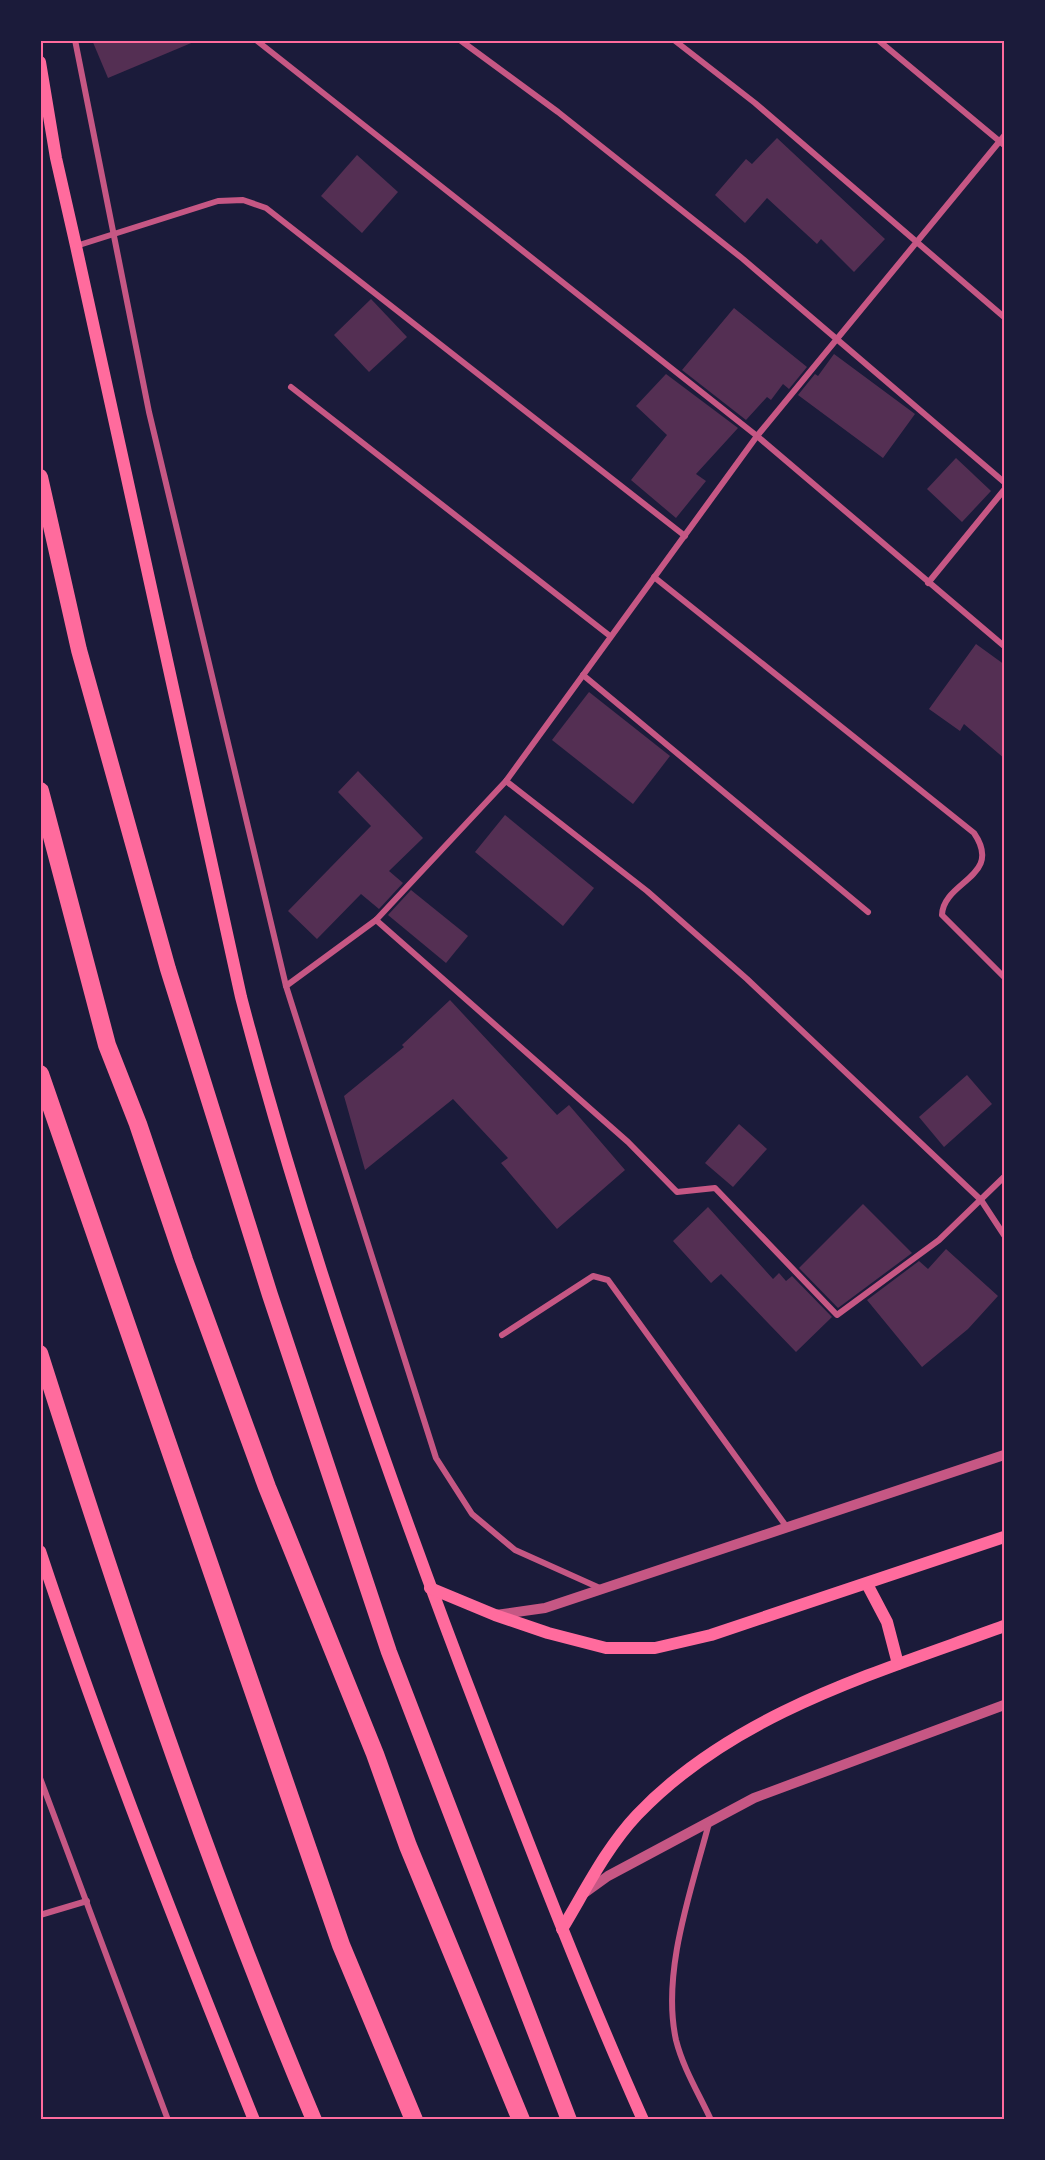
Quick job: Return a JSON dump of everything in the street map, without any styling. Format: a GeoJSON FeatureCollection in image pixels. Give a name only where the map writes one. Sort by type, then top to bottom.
{"type":"FeatureCollection","features":[{"type":"Feature","properties":{"kind":"highway"},"geometry":{"type":"LineString","coordinates":[[40,477],[79,650],[162,946],[270,1295],[389,1652],[568,2120]]}},
{"type":"Feature","properties":{"kind":"highway"},"geometry":{"type":"LineString","coordinates":[[40,791],[107,1045],[138,1124],[188,1270],[267,1487],[375,1755],[413,1857],[521,2120]]}},
{"type":"Feature","properties":{"kind":"highway"},"geometry":{"type":"LineString","coordinates":[[40,1074],[341,1945],[414,2120]]}},
{"type":"Feature","properties":{"kind":"highway"},"geometry":{"type":"LineString","coordinates":[[40,1353],[108,1567],[248,1959],[314,2120]]}},
{"type":"Feature","properties":{"kind":"main road"},"geometry":{"type":"LineString","coordinates":[[40,62],[56,158],[241,997],[268,1099],[360,1394],[430,1588],[562,1929],[643,2120]]}},
{"type":"Feature","properties":{"kind":"main road"},"geometry":{"type":"LineString","coordinates":[[430,1588],[495,1616],[548,1633],[606,1648],[655,1648],[711,1635],[1005,1537]]}},
{"type":"Feature","properties":{"kind":"main road"},"geometry":{"type":"LineString","coordinates":[[40,1551],[94,1711],[159,1884],[254,2120]]}},
{"type":"Feature","properties":{"kind":"main road"},"geometry":{"type":"LineString","coordinates":[[867,1584],[887,1622],[898,1664]]}},
{"type":"Feature","properties":{"kind":"main road"},"geometry":{"type":"LineString","coordinates":[[562,1929],[609,1852],[636,1816],[679,1777],[728,1741],[770,1718],[898,1664],[1005,1626]]}},
{"type":"Feature","properties":{"kind":"street"},"geometry":{"type":"LineString","coordinates":[[75,40],[149,412],[286,986],[436,1458],[471,1514],[515,1550],[602,1589]]}},
{"type":"Feature","properties":{"kind":"street"},"geometry":{"type":"LineString","coordinates":[[256,40],[757,436],[1005,646]]}},
{"type":"Feature","properties":{"kind":"street"},"geometry":{"type":"LineString","coordinates":[[460,40],[558,112],[734,252],[1005,482]]}},
{"type":"Feature","properties":{"kind":"street"},"geometry":{"type":"LineString","coordinates":[[674,40],[755,103],[1005,317]]}},
{"type":"Feature","properties":{"kind":"street"},"geometry":{"type":"LineString","coordinates":[[286,986],[376,920],[506,781],[757,436],[916,241],[1003,141],[878,40]]}},
{"type":"Feature","properties":{"kind":"street"},"geometry":{"type":"LineString","coordinates":[[76,246],[218,201],[243,200],[266,208],[685,536]]}},
{"type":"Feature","properties":{"kind":"street"},"geometry":{"type":"LineString","coordinates":[[291,387],[610,636]]}},
{"type":"Feature","properties":{"kind":"street"},"geometry":{"type":"LineString","coordinates":[[928,583],[1005,490]]}},
{"type":"Feature","properties":{"kind":"street"},"geometry":{"type":"LineString","coordinates":[[654,577],[974,833],[982,844],[983,858],[978,868],[945,904],[942,915],[1005,977]]}},
{"type":"Feature","properties":{"kind":"street"},"geometry":{"type":"LineString","coordinates":[[583,675],[868,912]]}},
{"type":"Feature","properties":{"kind":"street"},"geometry":{"type":"LineString","coordinates":[[506,781],[646,891],[747,979],[981,1200],[1005,1235]]}},
{"type":"Feature","properties":{"kind":"street"},"geometry":{"type":"LineString","coordinates":[[376,920],[628,1142],[677,1192],[715,1188],[837,1315],[939,1240],[1005,1177]]}},
{"type":"Feature","properties":{"kind":"street"},"geometry":{"type":"LineString","coordinates":[[502,1335],[593,1276],[608,1280],[786,1526]]}},
{"type":"Feature","properties":{"kind":"street"},"geometry":{"type":"LineString","coordinates":[[495,1616],[544,1608],[1005,1455]]}},
{"type":"Feature","properties":{"kind":"street"},"geometry":{"type":"LineString","coordinates":[[584,1894],[608,1876],[754,1797],[1005,1705]]}},
{"type":"Feature","properties":{"kind":"street"},"geometry":{"type":"LineString","coordinates":[[40,1778],[168,2120]]}},
{"type":"Feature","properties":{"kind":"street"},"geometry":{"type":"LineString","coordinates":[[709,1822],[683,1926],[675,1973],[672,2010],[676,2040],[684,2063],[711,2120]]}},
{"type":"Feature","properties":{"kind":"street"},"geometry":{"type":"LineString","coordinates":[[40,1915],[87,1901]]}},
{"type":"Feature","properties":{"kind":"building"},"geometry":{"type":"Polygon","coordinates":[[[92,40],[196,40],[196,41],[108,78],[92,40]]]}},
{"type":"Feature","properties":{"kind":"building"},"geometry":{"type":"Polygon","coordinates":[[[777,138],[885,239],[854,272],[821,239],[817,244],[767,198],[745,223],[715,195],[746,159],[752,164],[777,138]]]}},
{"type":"Feature","properties":{"kind":"building"},"geometry":{"type":"Polygon","coordinates":[[[357,155],[398,192],[362,233],[321,196],[357,155]]]}},
{"type":"Feature","properties":{"kind":"building"},"geometry":{"type":"Polygon","coordinates":[[[371,299],[407,337],[369,372],[334,335],[371,299]]]}},
{"type":"Feature","properties":{"kind":"building"},"geometry":{"type":"Polygon","coordinates":[[[734,308],[807,367],[789,389],[783,384],[771,400],[767,397],[746,420],[682,370],[734,308]]]}},
{"type":"Feature","properties":{"kind":"building"},"geometry":{"type":"Polygon","coordinates":[[[834,354],[915,414],[883,458],[798,395],[815,374],[818,376],[834,354]]]}},
{"type":"Feature","properties":{"kind":"building"},"geometry":{"type":"Polygon","coordinates":[[[666,374],[738,428],[696,474],[706,481],[676,518],[631,480],[667,435],[636,406],[666,374]]]}},
{"type":"Feature","properties":{"kind":"building"},"geometry":{"type":"Polygon","coordinates":[[[956,458],[991,491],[962,522],[927,489],[956,458]]]}},
{"type":"Feature","properties":{"kind":"building"},"geometry":{"type":"Polygon","coordinates":[[[976,644],[1005,665],[1005,759],[964,724],[960,731],[929,709],[976,644]]]}},
{"type":"Feature","properties":{"kind":"building"},"geometry":{"type":"Polygon","coordinates":[[[589,692],[670,756],[633,804],[552,740],[589,692]]]}},
{"type":"Feature","properties":{"kind":"building"},"geometry":{"type":"Polygon","coordinates":[[[358,771],[423,838],[389,871],[403,883],[379,909],[361,894],[317,939],[288,911],[371,826],[338,792],[358,771]]]}},
{"type":"Feature","properties":{"kind":"building"},"geometry":{"type":"Polygon","coordinates":[[[505,815],[594,888],[563,926],[475,852],[505,815]]]}},
{"type":"Feature","properties":{"kind":"building"},"geometry":{"type":"Polygon","coordinates":[[[411,890],[468,936],[446,963],[388,915],[411,890]]]}},
{"type":"Feature","properties":{"kind":"building"},"geometry":{"type":"Polygon","coordinates":[[[450,1000],[557,1115],[569,1105],[625,1170],[557,1229],[501,1163],[508,1158],[453,1099],[365,1170],[344,1096],[404,1047],[402,1045],[450,1000]]]}},
{"type":"Feature","properties":{"kind":"building"},"geometry":{"type":"Polygon","coordinates":[[[967,1075],[992,1104],[944,1147],[919,1117],[967,1075]]]}},
{"type":"Feature","properties":{"kind":"building"},"geometry":{"type":"Polygon","coordinates":[[[739,1124],[767,1149],[733,1187],[705,1163],[739,1124]]]}},
{"type":"Feature","properties":{"kind":"building"},"geometry":{"type":"Polygon","coordinates":[[[863,1204],[912,1253],[838,1308],[799,1268],[863,1204]]]}},
{"type":"Feature","properties":{"kind":"building"},"geometry":{"type":"Polygon","coordinates":[[[708,1207],[773,1279],[779,1273],[786,1281],[792,1276],[832,1317],[796,1352],[721,1274],[711,1283],[673,1241],[708,1207]]]}},
{"type":"Feature","properties":{"kind":"building"},"geometry":{"type":"Polygon","coordinates":[[[946,1249],[998,1296],[968,1329],[922,1367],[867,1300],[919,1261],[928,1269],[946,1249]]]}}]}
